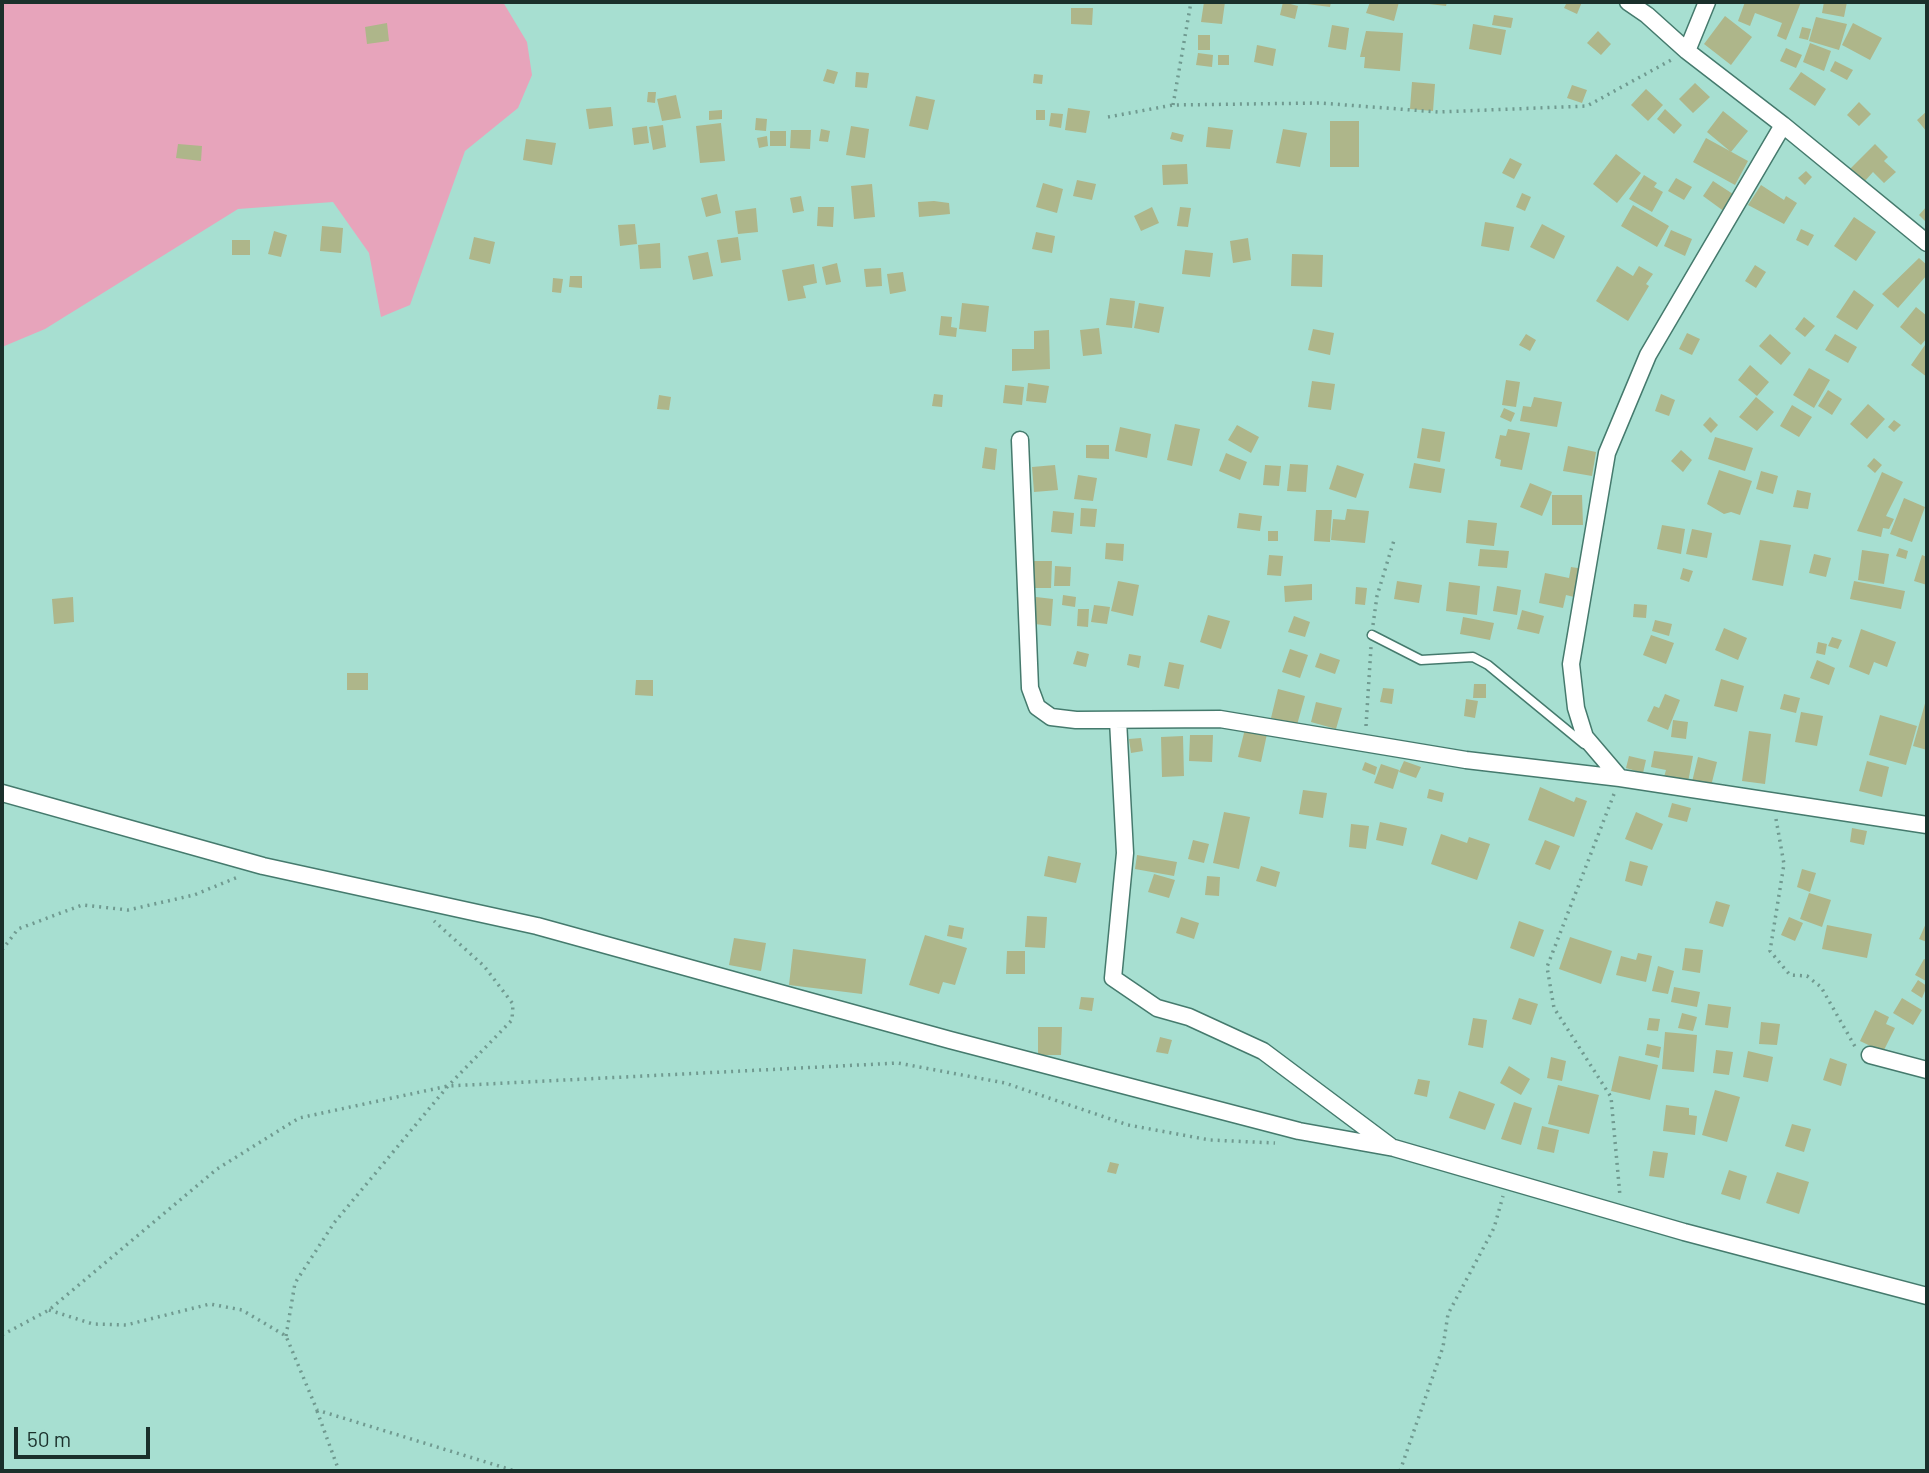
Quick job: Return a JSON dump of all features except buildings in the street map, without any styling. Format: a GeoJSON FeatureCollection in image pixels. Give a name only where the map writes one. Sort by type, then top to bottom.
{"type":"FeatureCollection","features":[{"type":"Feature","properties":{"kind":"street"},"geometry":{"type":"LineString","coordinates":[[1628,2],[1927,243]]}},
{"type":"Feature","properties":{"kind":"street"},"geometry":{"type":"LineString","coordinates":[[1687,51],[1707,2]]}},
{"type":"Feature","properties":{"kind":"street"},"geometry":{"type":"LineString","coordinates":[[1620,778],[1585,737],[1576,708],[1571,664],[1607,453],[1648,355],[1783,125]]}},
{"type":"Feature","properties":{"kind":"street"},"geometry":{"type":"LineString","coordinates":[[1020,440],[1030,688],[1037,706],[1051,717],[1118,720],[1220,719],[1466,760],[1620,778],[1927,825]]}},
{"type":"Feature","properties":{"kind":"street"},"geometry":{"type":"LineString","coordinates":[[1118,720],[1125,853],[1113,978],[1157,1008],[1189,1017],[1263,1051],[1394,1148]]}},
{"type":"Feature","properties":{"kind":"street"},"geometry":{"type":"LineString","coordinates":[[2,793],[263,866],[537,926],[950,1040],[1299,1131],[1394,1148],[1684,1232],[1927,1296]]}},
{"type":"Feature","properties":{"kind":"street"},"geometry":{"type":"LineString","coordinates":[[1870,1055],[1927,1070]]}},
{"type":"Feature","properties":{"kind":"lane"},"geometry":{"type":"LineString","coordinates":[[1372,635],[1421,660],[1473,657],[1488,665],[1600,757]]}},
{"type":"Feature","properties":{"kind":"path"},"geometry":{"type":"LineString","coordinates":[[1172,105],[1191,2]]}},
{"type":"Feature","properties":{"kind":"path"},"geometry":{"type":"LineString","coordinates":[[1108,117],[1172,105],[1320,103],[1438,112],[1587,106],[1687,51]]}},
{"type":"Feature","properties":{"kind":"path"},"geometry":{"type":"LineString","coordinates":[[1620,778],[1546,967],[1554,1008],[1611,1097],[1621,1212]]}},
{"type":"Feature","properties":{"kind":"path"},"geometry":{"type":"LineString","coordinates":[[1773,800],[1784,864],[1770,951],[1790,975],[1807,976],[1821,987],[1851,1044],[1862,1056],[1870,1055]]}},
{"type":"Feature","properties":{"kind":"path"},"geometry":{"type":"LineString","coordinates":[[2,950],[18,929],[82,905],[128,910],[194,895],[263,866]]}},
{"type":"Feature","properties":{"kind":"path"},"geometry":{"type":"LineString","coordinates":[[339,1471],[286,1336],[295,1283],[334,1223],[448,1086],[512,1020],[513,1003],[484,966],[406,897]]}},
{"type":"Feature","properties":{"kind":"path"},"geometry":{"type":"LineString","coordinates":[[2,1335],[49,1310],[217,1169],[299,1118],[448,1086],[898,1063],[1005,1083],[1128,1125],[1210,1140],[1280,1144],[1299,1131]]}},
{"type":"Feature","properties":{"kind":"path"},"geometry":{"type":"LineString","coordinates":[[1400,1471],[1443,1346],[1448,1314],[1494,1228],[1507,1180]]}},
{"type":"Feature","properties":{"kind":"path"},"geometry":{"type":"LineString","coordinates":[[49,1310],[93,1324],[126,1325],[210,1304],[242,1310],[286,1336]]}},
{"type":"Feature","properties":{"kind":"path"},"geometry":{"type":"LineString","coordinates":[[317,1410],[515,1471]]}},
{"type":"Feature","properties":{"kind":"shaded area"},"geometry":{"type":"Polygon","coordinates":[[[2,2],[503,2],[527,42],[532,75],[518,108],[465,151],[410,305],[381,317],[369,253],[333,202],[238,209],[45,329],[2,347],[2,2]]]}}]}
